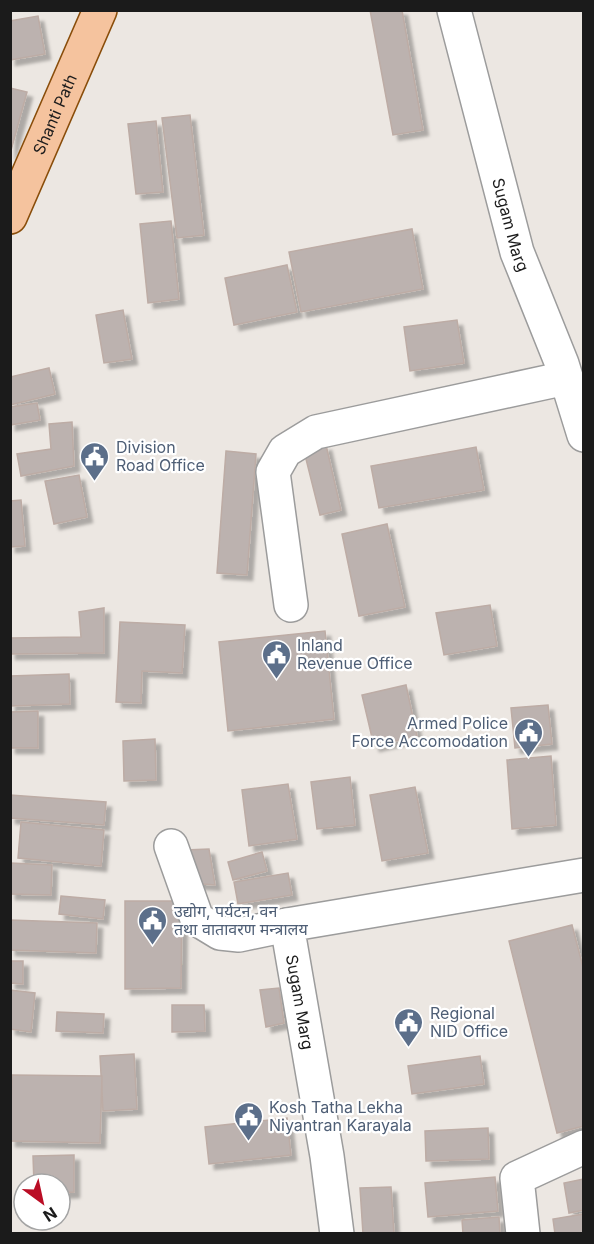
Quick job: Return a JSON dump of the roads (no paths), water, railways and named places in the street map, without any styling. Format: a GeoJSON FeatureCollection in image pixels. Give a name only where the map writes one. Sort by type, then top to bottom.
{"type":"FeatureCollection","features":[{"type":"Feature","properties":{"kind":"main road","name":"Shanti Path"},"geometry":{"type":"LineString","coordinates":[[10,217],[100,10]]}},
{"type":"Feature","properties":{"kind":"street","name":"Sugam Marg"},"geometry":{"type":"LineString","coordinates":[[454,10],[517,252],[566,378],[584,435]]}},
{"type":"Feature","properties":{"kind":"street"},"geometry":{"type":"LineString","coordinates":[[291,605],[273,472],[285,451],[316,432],[566,378]]}},
{"type":"Feature","properties":{"kind":"street"},"geometry":{"type":"LineString","coordinates":[[171,846],[197,919],[220,933],[239,935],[584,875]]}},
{"type":"Feature","properties":{"kind":"street","name":"Sugam Marg"},"geometry":{"type":"LineString","coordinates":[[287,925],[327,1156],[337,1233]]}},
{"type":"Feature","properties":{"kind":"street"},"geometry":{"type":"LineString","coordinates":[[523,1233],[517,1179],[584,1147]]}},
{"type":"Feature","properties":{"kind":"place","name":"Division Road Office"},"geometry":{"type":"Point","coordinates":[95,482]}},
{"type":"Feature","properties":{"kind":"place","name":"Inland Revenue Office"},"geometry":{"type":"Point","coordinates":[276,680]}},
{"type":"Feature","properties":{"kind":"place","name":"Armed Police Force Accomodation"},"geometry":{"type":"Point","coordinates":[529,758]}},
{"type":"Feature","properties":{"kind":"place","name":"उद्योग, पर्यटन, वन तथा वातावरण मन्त्रालय"},"geometry":{"type":"Point","coordinates":[153,946]}},
{"type":"Feature","properties":{"kind":"place","name":"Regional NID Office"},"geometry":{"type":"Point","coordinates":[409,1048]}},
{"type":"Feature","properties":{"kind":"place","name":"Kosh Tatha Lekha Niyantran Karayala"},"geometry":{"type":"Point","coordinates":[248,1142]}}]}
